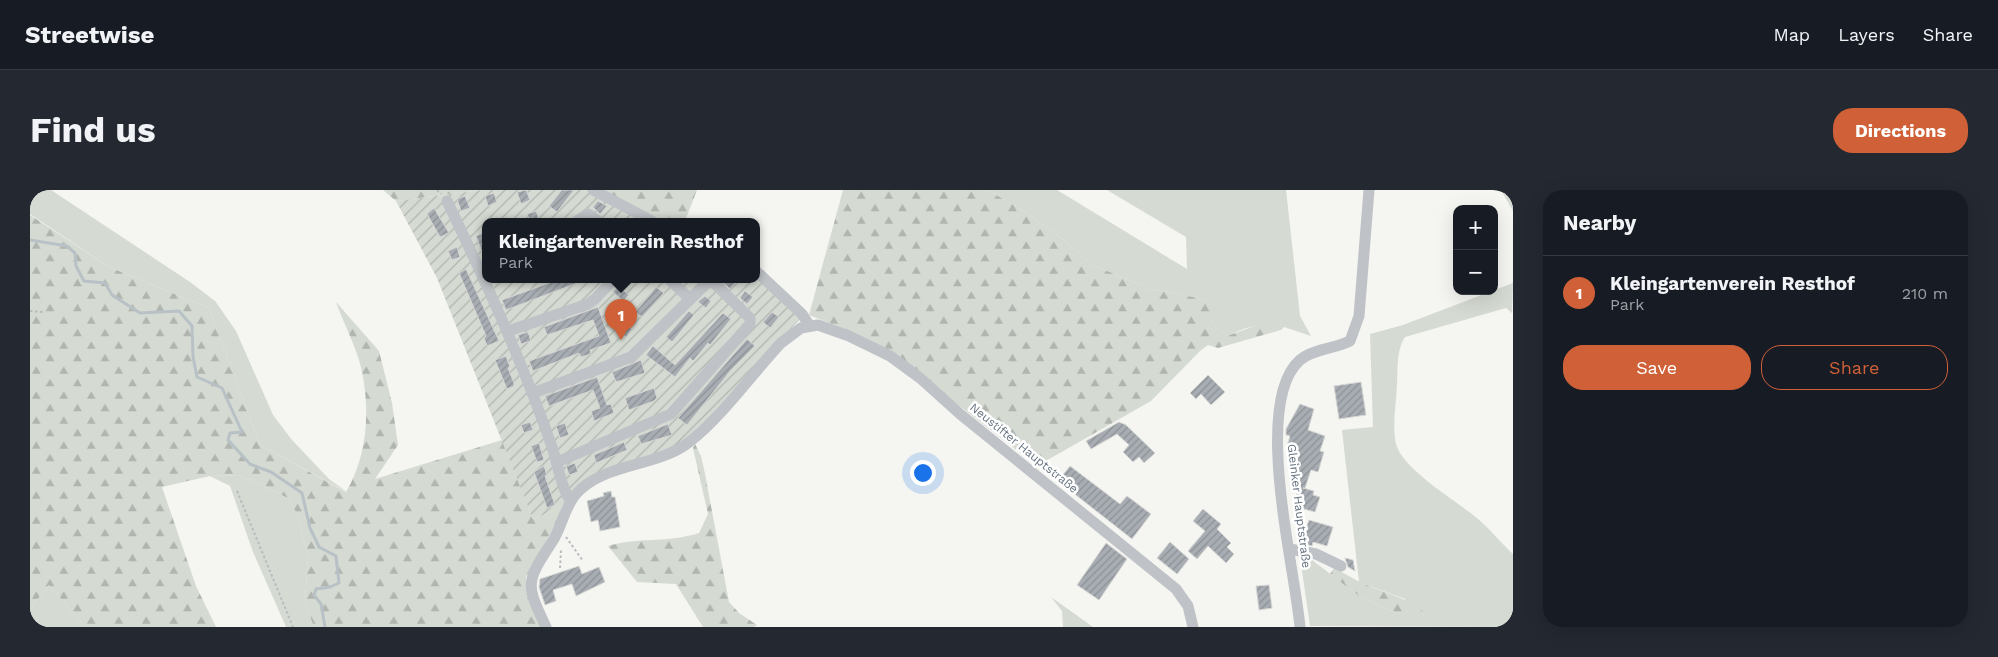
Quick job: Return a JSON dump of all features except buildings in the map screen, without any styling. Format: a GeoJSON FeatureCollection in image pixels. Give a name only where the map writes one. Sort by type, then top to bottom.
{"type":"FeatureCollection","features":[{"type":"Feature","properties":{"kind":"street"},"geometry":{"type":"LineString","coordinates":[[593,190],[646,218]]}},
{"type":"Feature","properties":{"kind":"street","name":"Gleinker Hauptstraße"},"geometry":{"type":"LineString","coordinates":[[1300,627],[1277,465],[1276,443],[1280,410],[1286,386],[1293,369],[1300,360],[1313,353],[1350,341],[1354,332],[1361,297],[1369,190]]}},
{"type":"Feature","properties":{"kind":"street"},"geometry":{"type":"LineString","coordinates":[[447,202],[482,269]]}},
{"type":"Feature","properties":{"kind":"street"},"geometry":{"type":"LineString","coordinates":[[582,218],[588,214],[594,218]]}},
{"type":"Feature","properties":{"kind":"street"},"geometry":{"type":"LineString","coordinates":[[546,627],[532,594],[530,579],[536,565],[560,529],[571,501],[580,490],[598,479],[686,444],[709,424],[781,343],[793,332],[809,324],[802,314],[760,275]]}},
{"type":"Feature","properties":{"kind":"street"},"geometry":{"type":"LineString","coordinates":[[488,283],[534,393],[558,462],[566,494],[571,501]]}},
{"type":"Feature","properties":{"kind":"street"},"geometry":{"type":"LineString","coordinates":[[508,331],[588,304],[610,283]]}},
{"type":"Feature","properties":{"kind":"street"},"geometry":{"type":"LineString","coordinates":[[673,283],[690,299]]}},
{"type":"Feature","properties":{"kind":"street"},"geometry":{"type":"LineString","coordinates":[[534,393],[631,357],[707,284],[714,283],[750,318],[750,324],[671,414],[558,462]]}},
{"type":"Feature","properties":{"kind":"street","name":"Neustifter Hauptstraße"},"geometry":{"type":"LineString","coordinates":[[809,324],[827,327],[856,339],[905,366],[960,414],[1176,589],[1188,606],[1193,627]]}},
{"type":"Feature","properties":{"kind":"street"},"geometry":{"type":"LineString","coordinates":[[1290,550],[1316,554],[1341,566]]}},
{"type":"Feature","properties":{"kind":"path"},"geometry":{"type":"LineString","coordinates":[[30,311],[44,312]]}},
{"type":"Feature","properties":{"kind":"path"},"geometry":{"type":"LineString","coordinates":[[237,491],[293,627]]}},
{"type":"Feature","properties":{"kind":"path"},"geometry":{"type":"LineString","coordinates":[[560,529],[583,561]]}},
{"type":"Feature","properties":{"kind":"green space"},"geometry":{"type":"Polygon","coordinates":[[[30,190],[51,190],[190,282],[215,301],[236,331],[273,415],[292,440],[329,479],[347,492],[260,445],[209,308],[109,267],[30,214],[30,190]]]}},
{"type":"Feature","properties":{"kind":"green space"},"geometry":{"type":"Polygon","coordinates":[[[383,190],[482,190],[396,201],[383,190]]]}},
{"type":"Feature","properties":{"kind":"green space"},"geometry":{"type":"Polygon","coordinates":[[[482,190],[584,190],[602,196],[640,218],[482,218],[482,283],[760,283],[760,279],[800,319],[706,424],[678,445],[573,490],[561,508],[533,519],[437,278],[396,201],[482,190]]]}},
{"type":"Feature","properties":{"kind":"green space"},"geometry":{"type":"Polygon","coordinates":[[[584,190],[697,190],[686,218],[640,218],[602,196],[584,190]]]}},
{"type":"Feature","properties":{"kind":"green space"},"geometry":{"type":"Polygon","coordinates":[[[843,190],[987,190],[1018,207],[1064,240],[1093,265],[1150,289],[1214,301],[1211,323],[1227,336],[1260,324],[1281,330],[1218,348],[1208,345],[1151,401],[1037,466],[957,404],[857,334],[809,315],[843,190]]]}},
{"type":"Feature","properties":{"kind":"green space"},"geometry":{"type":"Polygon","coordinates":[[[987,190],[1057,190],[1187,269],[1186,237],[1107,190],[1286,190],[1300,316],[1311,336],[1284,327],[1281,330],[1265,326],[1254,326],[1227,336],[1211,323],[1213,301],[1150,289],[1093,265],[1064,240],[1018,207],[987,190]]]}},
{"type":"Feature","properties":{"kind":"green space"},"geometry":{"type":"Polygon","coordinates":[[[1501,190],[1509,190],[1513,198],[1513,211],[1501,190]]]}},
{"type":"Feature","properties":{"kind":"green space"},"geometry":{"type":"Polygon","coordinates":[[[30,215],[109,267],[209,308],[260,445],[346,492],[354,477],[359,461],[366,428],[366,410],[363,376],[359,360],[336,302],[379,351],[392,403],[398,445],[375,479],[502,440],[533,519],[561,508],[559,518],[526,577],[526,589],[542,627],[314,627],[305,603],[308,557],[299,520],[290,499],[239,475],[210,476],[162,487],[196,586],[216,627],[85,627],[49,585],[30,609],[30,215]]]}},
{"type":"Feature","properties":{"kind":"green space"},"geometry":{"type":"Polygon","coordinates":[[[1513,283],[1512,313],[1506,308],[1405,337],[1399,354],[1394,422],[1396,444],[1409,464],[1419,474],[1478,519],[1513,554],[1513,627],[1310,626],[1300,557],[1308,557],[1362,598],[1399,614],[1405,599],[1359,582],[1342,430],[1373,427],[1370,334],[1403,325],[1482,295],[1498,295],[1498,289],[1513,283]]]}},
{"type":"Feature","properties":{"kind":"green space"},"geometry":{"type":"Polygon","coordinates":[[[695,444],[701,456],[705,474],[729,602],[739,613],[757,625],[754,627],[703,627],[676,584],[637,582],[608,546],[619,543],[676,538],[699,533],[708,514],[693,448],[695,444]]]}},
{"type":"Feature","properties":{"kind":"green space"},"geometry":{"type":"Polygon","coordinates":[[[239,475],[290,499],[299,520],[308,557],[305,603],[314,627],[286,627],[253,552],[230,486],[210,476],[239,475]]]}},
{"type":"Feature","properties":{"kind":"green space"},"geometry":{"type":"Polygon","coordinates":[[[1334,568],[1407,601],[1424,612],[1432,620],[1399,614],[1362,598],[1330,574],[1334,568]]]}},
{"type":"Feature","properties":{"kind":"green space"},"geometry":{"type":"Polygon","coordinates":[[[49,585],[85,627],[30,627],[30,609],[49,585]]]}},
{"type":"Feature","properties":{"kind":"green space"},"geometry":{"type":"Polygon","coordinates":[[[1051,597],[1093,627],[1063,627],[1062,611],[1051,597]]]}},
{"type":"Feature","properties":{"kind":"waterway"},"geometry":{"type":"LineString","coordinates":[[30,240],[67,246],[75,253],[76,266],[84,281],[105,283],[112,295],[140,313],[179,311],[192,326],[193,357],[197,377],[222,388],[242,432],[230,433],[228,440],[250,464],[271,472],[302,493],[310,528],[319,547],[336,556],[339,583],[330,587],[316,589],[314,595],[321,604],[325,627]]}},
{"type":"Feature","properties":{"kind":"place","name":"Kleingartenverein Resthof"},"geometry":{"type":"Point","coordinates":[621,340]}}]}
